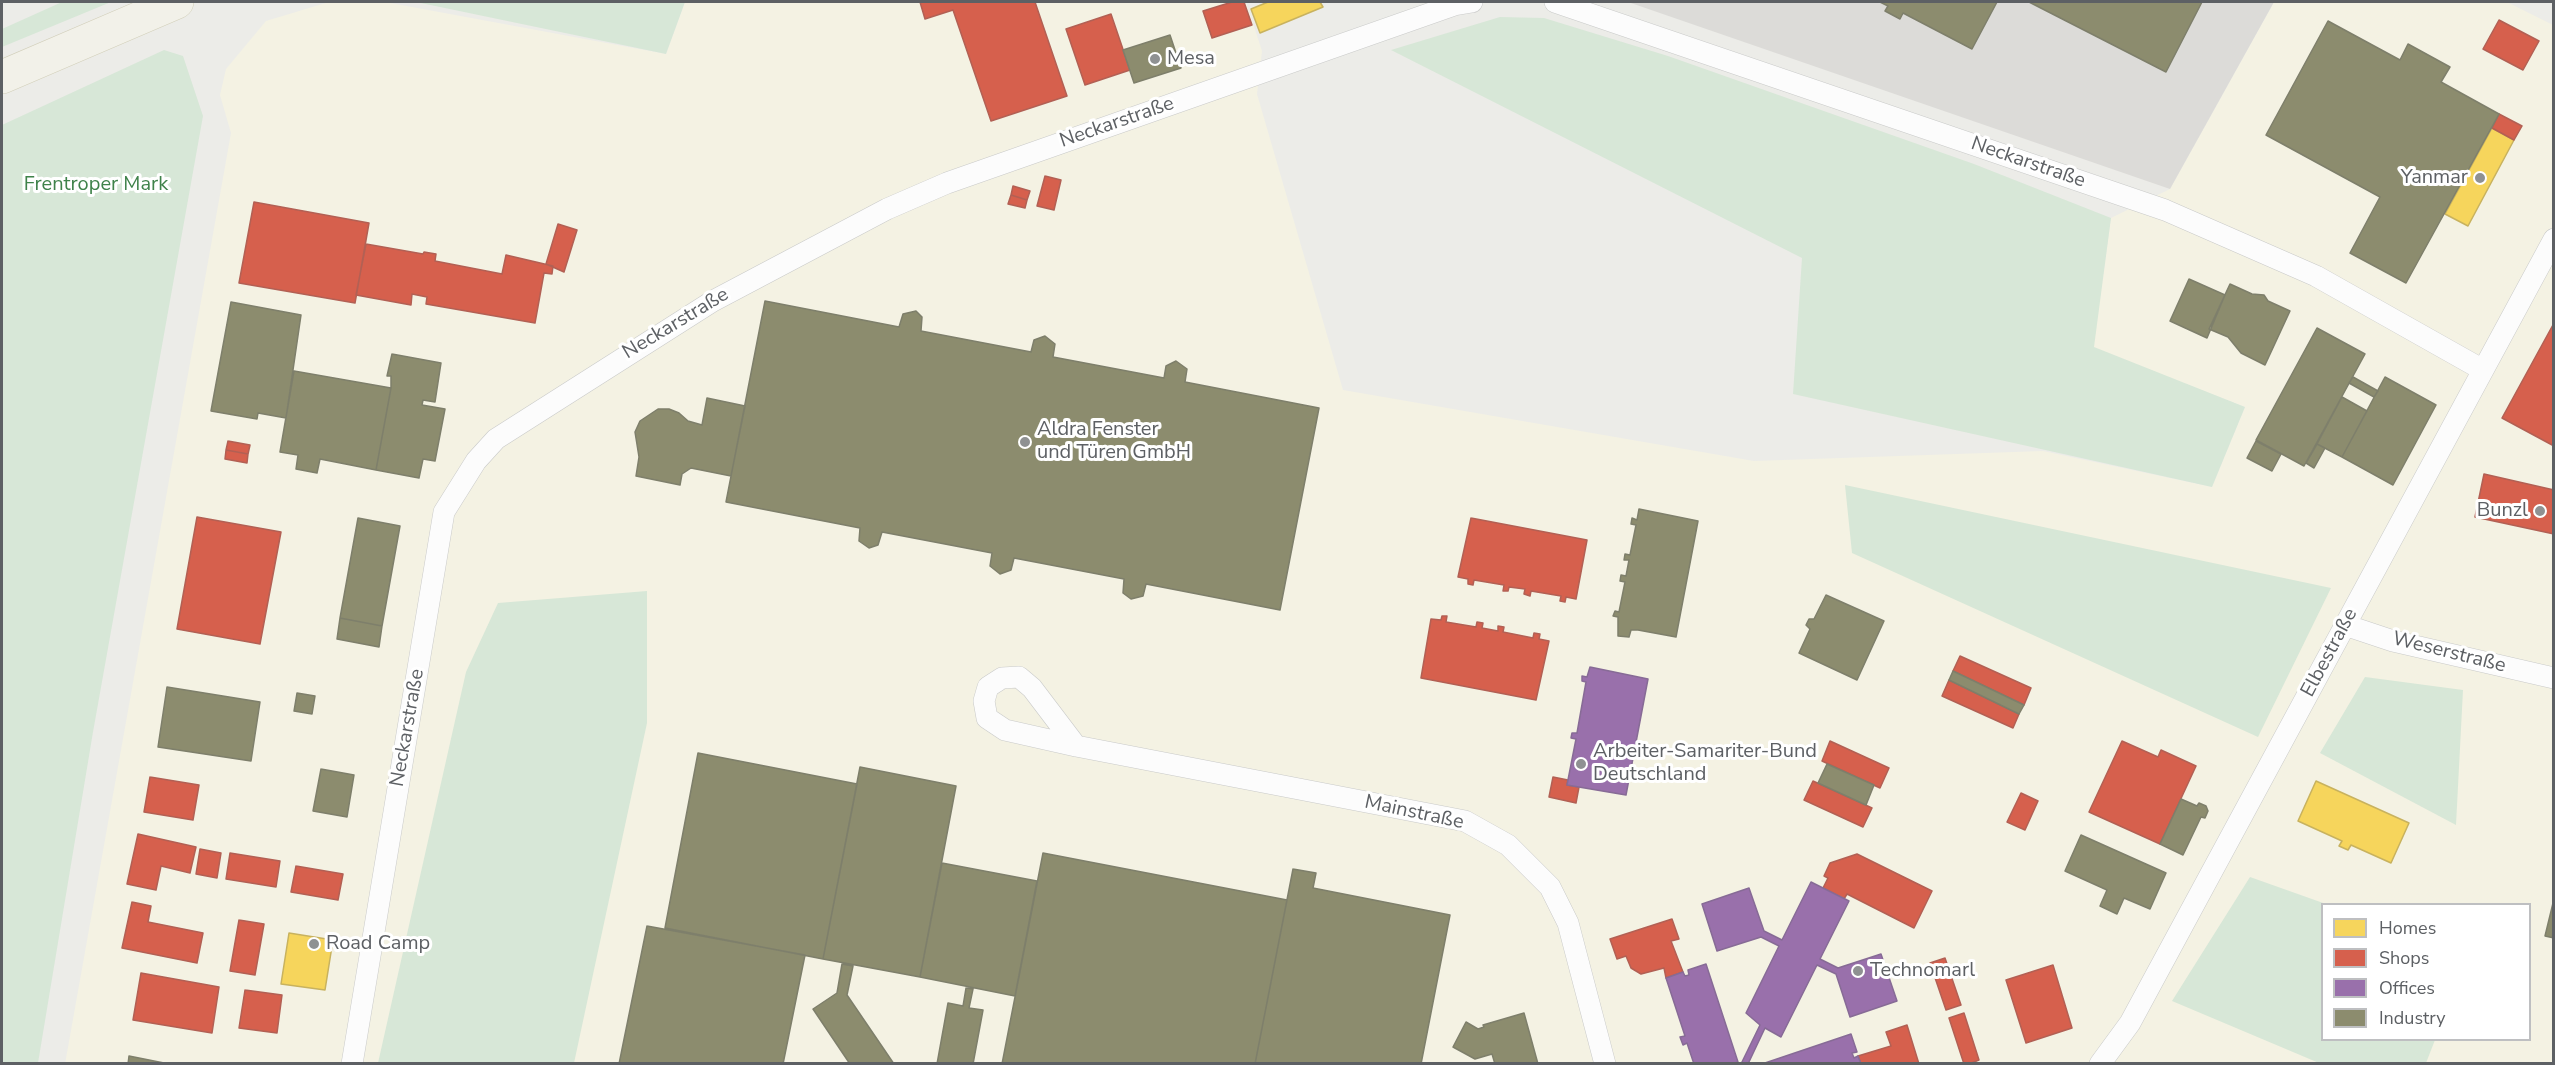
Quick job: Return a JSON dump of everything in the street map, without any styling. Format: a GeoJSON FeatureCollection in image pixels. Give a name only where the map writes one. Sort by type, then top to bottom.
{"type":"FeatureCollection","features":[{"type":"Feature","properties":{"kind":"main road"},"geometry":{"type":"LineString","coordinates":[[2,77],[173,2]]}},
{"type":"Feature","properties":{"kind":"street","name":"Neckarstraße"},"geometry":{"type":"LineString","coordinates":[[352,1064],[444,512],[476,461],[496,439],[713,301],[887,209],[958,179],[1454,5],[1472,2]]}},
{"type":"Feature","properties":{"kind":"street","name":"Neckarstraße"},"geometry":{"type":"LineString","coordinates":[[1555,2],[2165,210],[2316,276],[2482,370]]}},
{"type":"Feature","properties":{"kind":"street","name":"Elbestraße"},"geometry":{"type":"LineString","coordinates":[[2100,1064],[2130,1023],[2553,239]]}},
{"type":"Feature","properties":{"kind":"street","name":"Weserstraße"},"geometry":{"type":"LineString","coordinates":[[2345,625],[2393,641],[2553,678]]}},
{"type":"Feature","properties":{"kind":"street","name":"Mainstraße"},"geometry":{"type":"LineString","coordinates":[[1076,746],[1465,821],[1508,845],[1550,887],[1568,923],[1605,1064]]}},
{"type":"Feature","properties":{"kind":"shaded area"},"geometry":{"type":"Polygon","coordinates":[[[329,2],[385,2],[666,54],[685,2],[1246,2],[1262,51],[1257,94],[1343,390],[1754,461],[2043,451],[2212,487],[2245,407],[2093,348],[2111,218],[2170,189],[2274,2],[2507,2],[2553,25],[2553,1063],[65,1064],[231,133],[220,95],[226,69],[266,21],[329,2]]]}},
{"type":"Feature","properties":{"kind":"shaded area"},"geometry":{"type":"Polygon","coordinates":[[[1628,2],[2274,2],[2170,189],[1628,2]]]}},
{"type":"Feature","properties":{"kind":"green space"},"geometry":{"type":"Polygon","coordinates":[[[62,2],[111,2],[2,47],[2,29],[62,2]]]}},
{"type":"Feature","properties":{"kind":"green space"},"geometry":{"type":"Polygon","coordinates":[[[416,2],[685,2],[666,54],[416,2]]]}},
{"type":"Feature","properties":{"kind":"green space"},"geometry":{"type":"Polygon","coordinates":[[[1500,17],[1544,18],[1668,56],[1974,164],[2111,218],[2094,347],[2245,407],[2212,487],[1793,394],[1802,258],[1391,50],[1500,17]]]}},
{"type":"Feature","properties":{"kind":"green space","name":"Frentroper Mark"},"geometry":{"type":"Polygon","coordinates":[[[164,50],[183,56],[203,116],[93,732],[38,1063],[2,1063],[2,125],[164,50]]]}},
{"type":"Feature","properties":{"kind":"green space"},"geometry":{"type":"Polygon","coordinates":[[[1845,485],[2331,588],[2258,737],[1852,553],[1845,485]]]}},
{"type":"Feature","properties":{"kind":"green space"},"geometry":{"type":"Polygon","coordinates":[[[647,591],[647,723],[574,1063],[378,1063],[466,672],[498,603],[647,591]]]}},
{"type":"Feature","properties":{"kind":"green space"},"geometry":{"type":"Polygon","coordinates":[[[2365,677],[2463,690],[2456,825],[2320,753],[2365,677]]]}},
{"type":"Feature","properties":{"kind":"green space"},"geometry":{"type":"Polygon","coordinates":[[[2250,877],[2323,903],[2321,903],[2321,1041],[2435,1041],[2426,1063],[2319,1063],[2172,1001],[2250,877]]]}},
{"type":"Feature","properties":{"kind":"building: Homes"},"geometry":{"type":"Polygon","coordinates":[[[1268,2],[1320,2],[1323,7],[1260,33],[1251,9],[1268,2]]]}},
{"type":"Feature","properties":{"kind":"building: Homes"},"geometry":{"type":"Polygon","coordinates":[[[2492,128],[2514,140],[2468,226],[2445,214],[2492,128]]]}},
{"type":"Feature","properties":{"kind":"building: Homes"},"geometry":{"type":"Polygon","coordinates":[[[2316,781],[2409,823],[2391,863],[2351,845],[2348,850],[2339,846],[2342,841],[2298,821],[2316,781]]]}},
{"type":"Feature","properties":{"kind":"building: Homes"},"geometry":{"type":"Polygon","coordinates":[[[289,933],[333,940],[325,990],[281,984],[289,933]]]}},
{"type":"Feature","properties":{"kind":"building: Shops"},"geometry":{"type":"Polygon","coordinates":[[[920,2],[1035,2],[1067,96],[991,121],[953,10],[925,19],[920,2]]]}},
{"type":"Feature","properties":{"kind":"building: Shops"},"geometry":{"type":"Polygon","coordinates":[[[1232,2],[1244,2],[1252,25],[1212,38],[1203,11],[1232,2]]]}},
{"type":"Feature","properties":{"kind":"building: Shops"},"geometry":{"type":"Polygon","coordinates":[[[1111,14],[1130,70],[1085,85],[1066,29],[1111,14]]]}},
{"type":"Feature","properties":{"kind":"building: Shops"},"geometry":{"type":"Polygon","coordinates":[[[2499,20],[2539,41],[2523,70],[2483,49],[2499,20]]]}},
{"type":"Feature","properties":{"kind":"building: Shops"},"geometry":{"type":"Polygon","coordinates":[[[2499,114],[2522,126],[2514,140],[2492,128],[2499,114]]]}},
{"type":"Feature","properties":{"kind":"building: Shops"},"geometry":{"type":"Polygon","coordinates":[[[1045,176],[1061,180],[1054,210],[1037,206],[1045,176]]]}},
{"type":"Feature","properties":{"kind":"building: Shops"},"geometry":{"type":"Polygon","coordinates":[[[1013,186],[1030,191],[1027,200],[1011,195],[1013,186]]]}},
{"type":"Feature","properties":{"kind":"building: Shops"},"geometry":{"type":"Polygon","coordinates":[[[1011,195],[1027,200],[1025,208],[1008,204],[1011,195]]]}},
{"type":"Feature","properties":{"kind":"building: Shops"},"geometry":{"type":"Polygon","coordinates":[[[254,202],[369,223],[355,303],[239,283],[254,202]]]}},
{"type":"Feature","properties":{"kind":"building: Shops"},"geometry":{"type":"Polygon","coordinates":[[[558,224],[577,230],[564,272],[546,264],[558,224]]]}},
{"type":"Feature","properties":{"kind":"building: Shops"},"geometry":{"type":"Polygon","coordinates":[[[366,244],[423,254],[424,252],[436,254],[435,261],[502,274],[506,255],[553,266],[552,274],[544,273],[535,323],[426,304],[427,297],[412,294],[411,305],[356,295],[366,244]]]}},
{"type":"Feature","properties":{"kind":"building: Shops"},"geometry":{"type":"Polygon","coordinates":[[[2554,323],[2554,446],[2502,418],[2554,323]]]}},
{"type":"Feature","properties":{"kind":"building: Shops"},"geometry":{"type":"Polygon","coordinates":[[[228,441],[250,445],[248,454],[226,450],[228,441]]]}},
{"type":"Feature","properties":{"kind":"building: Shops"},"geometry":{"type":"Polygon","coordinates":[[[226,450],[248,454],[247,463],[225,459],[226,450]]]}},
{"type":"Feature","properties":{"kind":"building: Shops"},"geometry":{"type":"Polygon","coordinates":[[[2484,474],[2554,490],[2554,534],[2475,517],[2484,474]]]}},
{"type":"Feature","properties":{"kind":"building: Shops"},"geometry":{"type":"Polygon","coordinates":[[[197,517],[281,532],[260,644],[177,629],[197,517]]]}},
{"type":"Feature","properties":{"kind":"building: Shops"},"geometry":{"type":"Polygon","coordinates":[[[1471,518],[1587,540],[1576,599],[1566,597],[1565,602],[1560,601],[1561,596],[1531,591],[1530,596],[1524,594],[1525,589],[1509,587],[1508,591],[1503,591],[1504,585],[1474,580],[1473,585],[1468,584],[1468,579],[1458,577],[1471,518]]]}},
{"type":"Feature","properties":{"kind":"building: Shops"},"geometry":{"type":"Polygon","coordinates":[[[1442,616],[1447,616],[1446,622],[1476,627],[1477,622],[1483,623],[1482,628],[1498,631],[1498,626],[1504,627],[1503,632],[1533,638],[1534,633],[1540,634],[1539,639],[1549,641],[1536,700],[1421,678],[1431,619],[1441,620],[1442,616]]]}},
{"type":"Feature","properties":{"kind":"building: Shops"},"geometry":{"type":"Polygon","coordinates":[[[1960,656],[2031,688],[2024,705],[1953,671],[1960,656]]]}},
{"type":"Feature","properties":{"kind":"building: Shops"},"geometry":{"type":"Polygon","coordinates":[[[1949,680],[2019,714],[2013,728],[1942,696],[1949,680]]]}},
{"type":"Feature","properties":{"kind":"building: Shops"},"geometry":{"type":"Polygon","coordinates":[[[1830,741],[1889,768],[1880,788],[1822,761],[1830,741]]]}},
{"type":"Feature","properties":{"kind":"building: Shops"},"geometry":{"type":"Polygon","coordinates":[[[2122,741],[2158,757],[2161,750],[2196,766],[2160,844],[2089,812],[2122,741]]]}},
{"type":"Feature","properties":{"kind":"building: Shops"},"geometry":{"type":"Polygon","coordinates":[[[150,777],[199,785],[193,820],[144,812],[150,777]]]}},
{"type":"Feature","properties":{"kind":"building: Shops"},"geometry":{"type":"Polygon","coordinates":[[[1553,777],[1568,780],[1567,785],[1579,787],[1576,803],[1549,797],[1553,777]]]}},
{"type":"Feature","properties":{"kind":"building: Shops"},"geometry":{"type":"Polygon","coordinates":[[[1813,781],[1872,808],[1863,827],[1804,800],[1813,781]]]}},
{"type":"Feature","properties":{"kind":"building: Shops"},"geometry":{"type":"Polygon","coordinates":[[[2021,793],[2038,801],[2025,830],[2007,822],[2021,793]]]}},
{"type":"Feature","properties":{"kind":"building: Shops"},"geometry":{"type":"Polygon","coordinates":[[[138,834],[196,847],[190,873],[161,866],[156,890],[127,884],[138,834]]]}},
{"type":"Feature","properties":{"kind":"building: Shops"},"geometry":{"type":"Polygon","coordinates":[[[200,849],[221,853],[217,878],[196,874],[200,849]]]}},
{"type":"Feature","properties":{"kind":"building: Shops"},"geometry":{"type":"Polygon","coordinates":[[[230,853],[280,861],[276,887],[226,879],[230,853]]]}},
{"type":"Feature","properties":{"kind":"building: Shops"},"geometry":{"type":"Polygon","coordinates":[[[1857,854],[1932,891],[1914,928],[1847,894],[1844,899],[1823,888],[1828,878],[1824,876],[1830,863],[1857,854]]]}},
{"type":"Feature","properties":{"kind":"building: Shops"},"geometry":{"type":"Polygon","coordinates":[[[296,866],[343,874],[338,900],[291,892],[296,866]]]}},
{"type":"Feature","properties":{"kind":"building: Shops"},"geometry":{"type":"Polygon","coordinates":[[[132,902],[151,906],[148,922],[203,933],[197,963],[122,948],[132,902]]]}},
{"type":"Feature","properties":{"kind":"building: Shops"},"geometry":{"type":"Polygon","coordinates":[[[1672,919],[1679,939],[1671,941],[1683,972],[1666,978],[1664,968],[1641,974],[1631,968],[1626,956],[1617,959],[1610,939],[1672,919]]]}},
{"type":"Feature","properties":{"kind":"building: Shops"},"geometry":{"type":"Polygon","coordinates":[[[239,920],[264,924],[255,975],[230,971],[239,920]]]}},
{"type":"Feature","properties":{"kind":"building: Shops"},"geometry":{"type":"Polygon","coordinates":[[[1945,958],[1961,1005],[1946,1010],[1930,963],[1945,958]]]}},
{"type":"Feature","properties":{"kind":"building: Shops"},"geometry":{"type":"Polygon","coordinates":[[[2053,965],[2072,1028],[2026,1043],[2006,980],[2053,965]]]}},
{"type":"Feature","properties":{"kind":"building: Shops"},"geometry":{"type":"Polygon","coordinates":[[[141,973],[219,987],[212,1033],[133,1020],[141,973]]]}},
{"type":"Feature","properties":{"kind":"building: Shops"},"geometry":{"type":"Polygon","coordinates":[[[245,990],[282,995],[277,1033],[239,1028],[245,990]]]}},
{"type":"Feature","properties":{"kind":"building: Shops"},"geometry":{"type":"Polygon","coordinates":[[[1964,1013],[1979,1060],[1969,1064],[1964,1064],[1949,1018],[1964,1013]]]}},
{"type":"Feature","properties":{"kind":"building: Shops"},"geometry":{"type":"Polygon","coordinates":[[[1907,1025],[1919,1064],[1861,1064],[1858,1056],[1891,1046],[1886,1032],[1907,1025]]]}},
{"type":"Feature","properties":{"kind":"building: Offices"},"geometry":{"type":"Polygon","coordinates":[[[1590,667],[1648,679],[1626,795],[1567,785],[1576,739],[1571,738],[1572,733],[1577,733],[1586,682],[1582,681],[1582,676],[1587,677],[1590,667]]]}},
{"type":"Feature","properties":{"kind":"building: Offices","name":"Technomarl"},"geometry":{"type":"Polygon","coordinates":[[[1811,882],[1849,901],[1820,959],[1838,968],[1881,954],[1897,1001],[1850,1017],[1836,974],[1817,965],[1781,1037],[1765,1028],[1748,1064],[1741,1064],[1760,1025],[1746,1013],[1779,946],[1761,937],[1717,951],[1702,904],[1749,888],[1764,931],[1782,940],[1811,882]]]}},
{"type":"Feature","properties":{"kind":"building: Offices"},"geometry":{"type":"Polygon","coordinates":[[[1706,964],[1738,1062],[1732,1064],[1694,1064],[1687,1043],[1683,1045],[1680,1037],[1685,1036],[1666,978],[1683,972],[1685,976],[1689,975],[1688,970],[1706,964]]]}},
{"type":"Feature","properties":{"kind":"building: Offices","name":"Technomarl"},"geometry":{"type":"Polygon","coordinates":[[[1851,1034],[1857,1052],[1852,1053],[1854,1058],[1858,1056],[1861,1064],[1762,1064],[1851,1034]]]}},
{"type":"Feature","properties":{"kind":"building: Industry"},"geometry":{"type":"Polygon","coordinates":[[[1880,2],[1997,2],[1972,49],[1903,13],[1900,19],[1885,11],[1888,6],[1880,2]]]}},
{"type":"Feature","properties":{"kind":"building: Industry"},"geometry":{"type":"Polygon","coordinates":[[[2029,2],[2202,2],[2166,72],[2029,2]]]}},
{"type":"Feature","properties":{"kind":"building: Industry"},"geometry":{"type":"Polygon","coordinates":[[[2328,21],[2400,60],[2408,44],[2450,67],[2441,82],[2499,114],[2406,283],[2350,253],[2380,197],[2266,135],[2328,21]]]}},
{"type":"Feature","properties":{"kind":"building: Industry"},"geometry":{"type":"Polygon","coordinates":[[[1170,35],[1181,68],[1134,83],[1123,50],[1170,35]]]}},
{"type":"Feature","properties":{"kind":"building: Industry"},"geometry":{"type":"Polygon","coordinates":[[[2189,279],[2225,295],[2207,338],[2170,321],[2189,279]]]}},
{"type":"Feature","properties":{"kind":"building: Industry"},"geometry":{"type":"Polygon","coordinates":[[[2230,284],[2252,294],[2264,295],[2268,301],[2290,311],[2265,365],[2241,353],[2228,337],[2209,329],[2230,284]]]}},
{"type":"Feature","properties":{"kind":"building: Industry","name":"Aldra Fenster und Türen GmbH"},"geometry":{"type":"Polygon","coordinates":[[[765,301],[899,327],[903,314],[916,311],[922,317],[921,331],[1031,352],[1034,340],[1045,336],[1055,344],[1053,357],[1164,378],[1166,366],[1176,361],[1187,369],[1185,382],[1319,408],[1280,610],[1146,584],[1143,596],[1131,599],[1123,593],[1124,579],[1014,558],[1011,570],[1000,574],[990,566],[992,553],[882,532],[878,545],[869,548],[859,541],[860,528],[726,502],[765,301]]]}},
{"type":"Feature","properties":{"kind":"building: Industry"},"geometry":{"type":"Polygon","coordinates":[[[231,302],[301,315],[286,418],[258,413],[257,419],[211,411],[231,302]]]}},
{"type":"Feature","properties":{"kind":"building: Industry"},"geometry":{"type":"Polygon","coordinates":[[[2317,328],[2365,354],[2304,466],[2256,440],[2317,328]]]}},
{"type":"Feature","properties":{"kind":"building: Industry"},"geometry":{"type":"Polygon","coordinates":[[[392,354],[441,363],[435,402],[423,400],[422,405],[445,409],[435,461],[423,459],[419,478],[376,470],[391,388],[391,376],[387,376],[392,354]]]}},
{"type":"Feature","properties":{"kind":"building: Industry"},"geometry":{"type":"Polygon","coordinates":[[[294,371],[391,388],[376,470],[320,459],[317,473],[296,469],[298,455],[280,452],[294,371]]]}},
{"type":"Feature","properties":{"kind":"building: Industry"},"geometry":{"type":"Polygon","coordinates":[[[2353,377],[2378,391],[2374,397],[2349,383],[2353,377]]]}},
{"type":"Feature","properties":{"kind":"building: Industry"},"geometry":{"type":"Polygon","coordinates":[[[2385,377],[2436,405],[2393,485],[2342,457],[2385,377]]]}},
{"type":"Feature","properties":{"kind":"building: Industry"},"geometry":{"type":"Polygon","coordinates":[[[2342,397],[2367,411],[2342,457],[2317,444],[2342,397]]]}},
{"type":"Feature","properties":{"kind":"building: Industry"},"geometry":{"type":"Polygon","coordinates":[[[707,398],[745,406],[731,476],[691,468],[682,474],[680,485],[636,476],[639,457],[635,432],[640,421],[658,409],[669,409],[679,413],[688,421],[702,425],[707,398]]]}},
{"type":"Feature","properties":{"kind":"building: Industry"},"geometry":{"type":"Polygon","coordinates":[[[2256,441],[2281,454],[2272,471],[2247,458],[2256,441]]]}},
{"type":"Feature","properties":{"kind":"building: Industry"},"geometry":{"type":"Polygon","coordinates":[[[2317,444],[2325,448],[2314,468],[2306,463],[2317,444]]]}},
{"type":"Feature","properties":{"kind":"building: Industry"},"geometry":{"type":"Polygon","coordinates":[[[1639,509],[1698,521],[1676,637],[1638,630],[1631,630],[1629,637],[1618,636],[1618,617],[1613,616],[1615,611],[1619,612],[1625,582],[1620,581],[1621,575],[1626,576],[1629,560],[1624,560],[1625,554],[1630,555],[1636,525],[1631,524],[1632,518],[1637,520],[1639,509]]]}},
{"type":"Feature","properties":{"kind":"building: Industry"},"geometry":{"type":"Polygon","coordinates":[[[358,518],[400,526],[382,626],[340,618],[358,518]]]}},
{"type":"Feature","properties":{"kind":"building: Industry"},"geometry":{"type":"Polygon","coordinates":[[[1826,595],[1884,621],[1857,680],[1799,653],[1810,629],[1806,625],[1809,619],[1814,619],[1826,595]]]}},
{"type":"Feature","properties":{"kind":"building: Industry"},"geometry":{"type":"Polygon","coordinates":[[[340,618],[382,626],[379,647],[337,639],[340,618]]]}},
{"type":"Feature","properties":{"kind":"building: Industry"},"geometry":{"type":"Polygon","coordinates":[[[1953,671],[2024,705],[2019,714],[1949,680],[1953,671]]]}},
{"type":"Feature","properties":{"kind":"building: Industry"},"geometry":{"type":"Polygon","coordinates":[[[167,687],[260,702],[251,761],[158,747],[167,687]]]}},
{"type":"Feature","properties":{"kind":"building: Industry"},"geometry":{"type":"Polygon","coordinates":[[[297,693],[315,696],[312,714],[294,711],[297,693]]]}},
{"type":"Feature","properties":{"kind":"building: Industry"},"geometry":{"type":"Polygon","coordinates":[[[698,753],[857,784],[823,959],[665,928],[698,753]]]}},
{"type":"Feature","properties":{"kind":"building: Industry"},"geometry":{"type":"Polygon","coordinates":[[[1827,764],[1874,785],[1866,805],[1818,783],[1827,764]]]}},
{"type":"Feature","properties":{"kind":"building: Industry"},"geometry":{"type":"Polygon","coordinates":[[[860,767],[956,786],[920,977],[823,959],[860,767]]]}},
{"type":"Feature","properties":{"kind":"building: Industry"},"geometry":{"type":"Polygon","coordinates":[[[321,769],[354,775],[347,817],[313,811],[321,769]]]}},
{"type":"Feature","properties":{"kind":"building: Industry"},"geometry":{"type":"Polygon","coordinates":[[[2181,799],[2197,806],[2199,803],[2206,806],[2208,811],[2205,818],[2201,817],[2183,855],[2160,844],[2181,799]]]}},
{"type":"Feature","properties":{"kind":"building: Industry"},"geometry":{"type":"Polygon","coordinates":[[[2081,835],[2166,873],[2150,909],[2124,898],[2117,914],[2100,906],[2107,890],[2065,871],[2081,835]]]}},
{"type":"Feature","properties":{"kind":"building: Industry"},"geometry":{"type":"Polygon","coordinates":[[[1043,853],[1287,900],[1255,1064],[1002,1064],[1043,853]]]}},
{"type":"Feature","properties":{"kind":"building: Industry"},"geometry":{"type":"Polygon","coordinates":[[[942,863],[1037,881],[1015,996],[920,977],[942,863]]]}},
{"type":"Feature","properties":{"kind":"building: Industry"},"geometry":{"type":"Polygon","coordinates":[[[1293,869],[1316,873],[1313,888],[1450,915],[1421,1064],[1255,1064],[1293,869]]]}},
{"type":"Feature","properties":{"kind":"building: Industry"},"geometry":{"type":"Polygon","coordinates":[[[2554,899],[2554,938],[2545,936],[2554,899]]]}},
{"type":"Feature","properties":{"kind":"building: Industry"},"geometry":{"type":"Polygon","coordinates":[[[647,926],[805,955],[783,1064],[619,1064],[647,926]]]}},
{"type":"Feature","properties":{"kind":"building: Industry"},"geometry":{"type":"Polygon","coordinates":[[[842,964],[853,966],[847,995],[894,1064],[850,1064],[813,1009],[837,993],[842,964]]]}},
{"type":"Feature","properties":{"kind":"building: Industry"},"geometry":{"type":"Polygon","coordinates":[[[966,988],[973,989],[969,1008],[983,1010],[973,1064],[937,1064],[948,1003],[963,1006],[966,988]]]}},
{"type":"Feature","properties":{"kind":"building: Industry"},"geometry":{"type":"Polygon","coordinates":[[[1524,1013],[1538,1064],[1495,1064],[1492,1054],[1475,1059],[1453,1047],[1466,1022],[1478,1029],[1484,1027],[1483,1025],[1524,1013]]]}},
{"type":"Feature","properties":{"kind":"building: Industry"},"geometry":{"type":"Polygon","coordinates":[[[129,1056],[169,1064],[128,1064],[129,1056]]]}},
{"type":"Feature","properties":{"kind":"place","name":"Mesa"},"geometry":{"type":"Point","coordinates":[1155,59]}},
{"type":"Feature","properties":{"kind":"place","name":"Yanmar"},"geometry":{"type":"Point","coordinates":[2480,178]}},
{"type":"Feature","properties":{"kind":"place","name":"Aldra Fenster und Türen GmbH"},"geometry":{"type":"Point","coordinates":[1025,442]}},
{"type":"Feature","properties":{"kind":"place","name":"Bunzl"},"geometry":{"type":"Point","coordinates":[2540,511]}},
{"type":"Feature","properties":{"kind":"place","name":"Arbeiter-Samariter-Bund Deutschland"},"geometry":{"type":"Point","coordinates":[1581,764]}},
{"type":"Feature","properties":{"kind":"place","name":"Road Camp"},"geometry":{"type":"Point","coordinates":[314,944]}},
{"type":"Feature","properties":{"kind":"place","name":"Technomarl"},"geometry":{"type":"Point","coordinates":[1858,971]}}]}
